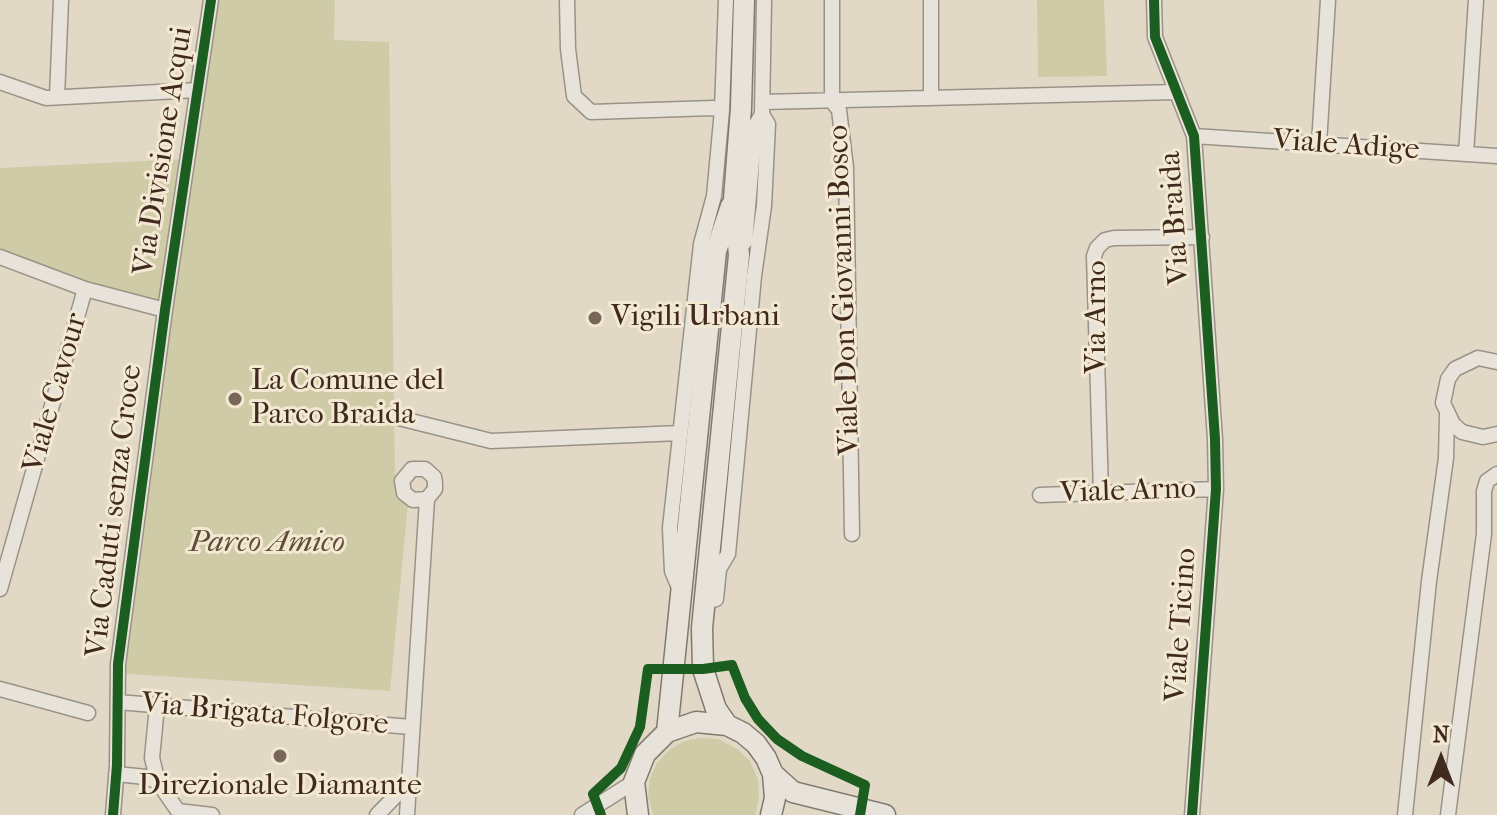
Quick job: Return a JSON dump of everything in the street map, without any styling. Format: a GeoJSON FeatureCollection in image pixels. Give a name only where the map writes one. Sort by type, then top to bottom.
{"type":"FeatureCollection","features":[{"type":"Feature","properties":{"kind":"main road"},"geometry":{"type":"LineString","coordinates":[[667,732],[716,251],[741,108],[744,0]]}},
{"type":"Feature","properties":{"kind":"main road"},"geometry":{"type":"LineString","coordinates":[[724,197],[739,255],[704,603],[703,669],[716,709],[727,725]]}},
{"type":"Feature","properties":{"kind":"main road"},"geometry":{"type":"LineString","coordinates":[[638,815],[634,782],[645,754],[667,732],[696,722],[727,725],[756,744],[773,774],[775,798],[771,815]]}},
{"type":"Feature","properties":{"kind":"main road"},"geometry":{"type":"LineString","coordinates":[[773,774],[793,792],[885,815]]}},
{"type":"Feature","properties":{"kind":"street"},"geometry":{"type":"LineString","coordinates":[[57,97],[61,0]]}},
{"type":"Feature","properties":{"kind":"street","name":"Via Divisione Acqui"},"geometry":{"type":"LineString","coordinates":[[165,310],[211,0]]}},
{"type":"Feature","properties":{"kind":"street"},"geometry":{"type":"LineString","coordinates":[[567,0],[568,49],[574,96],[591,112],[722,110]]}},
{"type":"Feature","properties":{"kind":"street"},"geometry":{"type":"LineString","coordinates":[[682,594],[672,571],[670,528],[701,244],[724,197],[722,110],[726,0]]}},
{"type":"Feature","properties":{"kind":"street"},"geometry":{"type":"LineString","coordinates":[[739,255],[744,253],[755,126],[762,108],[764,0]]}},
{"type":"Feature","properties":{"kind":"street","name":"Viale Don Giovanni Bosco"},"geometry":{"type":"LineString","coordinates":[[832,0],[832,101],[839,110],[846,167],[852,534]]}},
{"type":"Feature","properties":{"kind":"street"},"geometry":{"type":"LineString","coordinates":[[931,0],[931,98]]}},
{"type":"Feature","properties":{"kind":"street","name":"Via Braida"},"geometry":{"type":"LineString","coordinates":[[1154,0],[1155,37],[1194,136],[1215,439]]}},
{"type":"Feature","properties":{"kind":"street"},"geometry":{"type":"LineString","coordinates":[[1319,144],[1328,0]]}},
{"type":"Feature","properties":{"kind":"street"},"geometry":{"type":"LineString","coordinates":[[1466,154],[1476,0]]}},
{"type":"Feature","properties":{"kind":"street"},"geometry":{"type":"LineString","coordinates":[[0,82],[46,98],[197,90]]}},
{"type":"Feature","properties":{"kind":"street"},"geometry":{"type":"LineString","coordinates":[[762,108],[832,101],[1176,92]]}},
{"type":"Feature","properties":{"kind":"street"},"geometry":{"type":"LineString","coordinates":[[704,603],[716,599],[719,569],[728,554],[754,276],[764,206],[768,124],[762,108]]}},
{"type":"Feature","properties":{"kind":"street","name":"Viale Adige"},"geometry":{"type":"LineString","coordinates":[[1194,136],[1497,156]]}},
{"type":"Feature","properties":{"kind":"street","name":"Via Arno"},"geometry":{"type":"LineString","coordinates":[[1101,493],[1094,256],[1097,248],[1105,240],[1114,238],[1202,237]]}},
{"type":"Feature","properties":{"kind":"street"},"geometry":{"type":"LineString","coordinates":[[0,257],[85,289],[165,310]]}},
{"type":"Feature","properties":{"kind":"street","name":"Viale Cavour"},"geometry":{"type":"LineString","coordinates":[[0,589],[85,289]]}},
{"type":"Feature","properties":{"kind":"street","name":"Via Caduti senza Croce"},"geometry":{"type":"LineString","coordinates":[[113,815],[118,664],[165,310]]}},
{"type":"Feature","properties":{"kind":"street"},"geometry":{"type":"LineString","coordinates":[[1473,436],[1453,424],[1447,415],[1443,391],[1455,369],[1478,358],[1497,362]]}},
{"type":"Feature","properties":{"kind":"street"},"geometry":{"type":"LineString","coordinates":[[1405,815],[1429,581],[1446,458],[1447,415]]}},
{"type":"Feature","properties":{"kind":"street"},"geometry":{"type":"LineString","coordinates":[[395,417],[491,441],[680,433]]}},
{"type":"Feature","properties":{"kind":"street"},"geometry":{"type":"LineString","coordinates":[[1446,458],[1473,436],[1497,434]]}},
{"type":"Feature","properties":{"kind":"street","name":"Viale Ticino"},"geometry":{"type":"LineString","coordinates":[[1192,815],[1216,489],[1215,439]]}},
{"type":"Feature","properties":{"kind":"street"},"geometry":{"type":"LineString","coordinates":[[1448,815],[1484,534],[1484,491],[1487,481],[1497,474]]}},
{"type":"Feature","properties":{"kind":"street","name":"Viale Arno"},"geometry":{"type":"LineString","coordinates":[[1040,495],[1216,489]]}},
{"type":"Feature","properties":{"kind":"street"},"geometry":{"type":"LineString","coordinates":[[407,815],[427,499]]}},
{"type":"Feature","properties":{"kind":"street"},"geometry":{"type":"LineString","coordinates":[[0,689],[88,713]]}},
{"type":"Feature","properties":{"kind":"street","name":"Via Brigata Folgore"},"geometry":{"type":"LineString","coordinates":[[118,702],[411,727]]}},
{"type":"Feature","properties":{"kind":"street"},"geometry":{"type":"LineString","coordinates":[[157,706],[152,758],[158,782],[178,811],[212,815]]}},
{"type":"Feature","properties":{"kind":"street"},"geometry":{"type":"LineString","coordinates":[[116,774],[146,777],[158,782]]}},
{"type":"Feature","properties":{"kind":"street"},"geometry":{"type":"LineString","coordinates":[[582,815],[634,782]]}},
{"type":"Feature","properties":{"kind":"street"},"geometry":{"type":"LineString","coordinates":[[377,815],[408,783]]}},
{"type":"Feature","properties":{"kind":"green space","name":"Parco Amico"},"geometry":{"type":"Polygon","coordinates":[[[208,0],[335,0],[334,40],[389,42],[395,478],[408,504],[390,691],[114,673],[159,314],[0,258],[0,168],[185,159],[208,0]]]}},
{"type":"Feature","properties":{"kind":"green space"},"geometry":{"type":"Polygon","coordinates":[[[1037,0],[1104,0],[1107,76],[1038,77],[1037,0]]]}},
{"type":"Feature","properties":{"kind":"green space"},"geometry":{"type":"Polygon","coordinates":[[[718,739],[736,748],[750,761],[758,779],[759,798],[755,815],[653,815],[648,796],[650,779],[657,763],[669,750],[684,741],[718,739]]]}},
{"type":"Feature","properties":{"kind":"cycle path"},"geometry":{"type":"LineString","coordinates":[[113,815],[118,664],[165,310],[211,0]]}},
{"type":"Feature","properties":{"kind":"cycle path"},"geometry":{"type":"LineString","coordinates":[[1154,0],[1155,37],[1194,136],[1215,439],[1216,489],[1192,815]]}},
{"type":"Feature","properties":{"kind":"cycle path"},"geometry":{"type":"LineString","coordinates":[[601,815],[593,794],[621,768],[640,727],[648,669],[703,669],[732,665],[745,698],[758,719],[777,739],[802,756],[865,785],[860,815]]}},
{"type":"Feature","properties":{"kind":"place","name":"Vigili Urbani"},"geometry":{"type":"Point","coordinates":[595,318]}},
{"type":"Feature","properties":{"kind":"place","name":"La Comune del Parco Braida"},"geometry":{"type":"Point","coordinates":[235,399]}},
{"type":"Feature","properties":{"kind":"place","name":"Direzionale Diamante"},"geometry":{"type":"Point","coordinates":[280,756]}}]}
